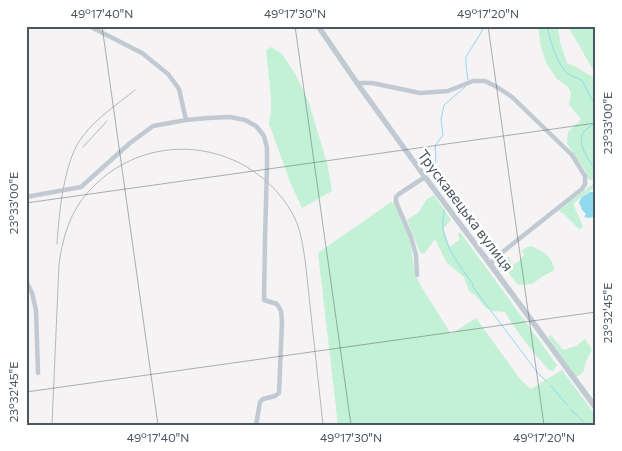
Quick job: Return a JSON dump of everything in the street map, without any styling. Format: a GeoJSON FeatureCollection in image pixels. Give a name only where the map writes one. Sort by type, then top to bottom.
{"type":"FeatureCollection","features":[{"type":"Feature","properties":{"kind":"street"},"geometry":{"type":"LineString","coordinates":[[89,26],[142,53],[168,74],[179,89],[186,120]]}},
{"type":"Feature","properties":{"kind":"street","name":"Трускавецька вулиця"},"geometry":{"type":"LineString","coordinates":[[318,26],[425,177],[596,408]]}},
{"type":"Feature","properties":{"kind":"street"},"geometry":{"type":"LineString","coordinates":[[357,83],[372,83],[427,93],[448,91],[473,81],[485,81],[512,97],[572,155],[585,176],[585,184],[582,189],[490,264]]}},
{"type":"Feature","properties":{"kind":"street"},"geometry":{"type":"LineString","coordinates":[[26,197],[79,188],[120,151],[153,126],[186,120],[230,117],[245,120],[256,126],[264,136],[267,148],[264,300],[277,304],[281,311],[279,393],[262,399],[256,425]]}},
{"type":"Feature","properties":{"kind":"street"},"geometry":{"type":"LineString","coordinates":[[418,275],[416,255],[411,236],[396,202],[396,197],[425,177]]}},
{"type":"Feature","properties":{"kind":"street"},"geometry":{"type":"LineString","coordinates":[[26,281],[32,293],[36,310],[38,373]]}},
{"type":"Feature","properties":{"kind":"green space"},"geometry":{"type":"Polygon","coordinates":[[[538,26],[558,26],[560,42],[567,63],[596,79],[596,181],[588,179],[585,170],[567,144],[568,132],[581,119],[569,105],[571,93],[568,87],[556,78],[547,64],[541,48],[538,26]]]}},
{"type":"Feature","properties":{"kind":"green space"},"geometry":{"type":"Polygon","coordinates":[[[568,26],[596,26],[596,75],[568,26]]]}},
{"type":"Feature","properties":{"kind":"green space"},"geometry":{"type":"Polygon","coordinates":[[[271,47],[282,54],[296,75],[309,103],[327,163],[332,191],[302,208],[269,124],[271,97],[266,50],[271,47]]]}},
{"type":"Feature","properties":{"kind":"green space"},"geometry":{"type":"Polygon","coordinates":[[[594,183],[596,193],[593,189],[573,204],[583,226],[579,229],[564,214],[558,211],[594,183]]]}},
{"type":"Feature","properties":{"kind":"green space"},"geometry":{"type":"Polygon","coordinates":[[[434,195],[451,220],[443,229],[450,247],[460,239],[457,234],[460,232],[557,365],[553,371],[549,370],[533,352],[506,313],[486,308],[469,291],[464,277],[447,263],[435,239],[424,254],[420,252],[407,220],[419,212],[426,200],[434,195]]]}},
{"type":"Feature","properties":{"kind":"green space"},"geometry":{"type":"Polygon","coordinates":[[[391,202],[394,203],[410,240],[415,274],[451,334],[476,318],[520,379],[531,389],[562,370],[596,416],[596,425],[338,425],[318,253],[391,202]]]}},
{"type":"Feature","properties":{"kind":"green space"},"geometry":{"type":"Polygon","coordinates":[[[530,246],[539,250],[552,261],[554,270],[533,284],[518,285],[510,275],[504,260],[505,257],[509,257],[513,265],[524,255],[522,251],[530,246]]]}},
{"type":"Feature","properties":{"kind":"green space"},"geometry":{"type":"Polygon","coordinates":[[[551,335],[563,350],[576,346],[585,339],[592,350],[581,374],[576,377],[548,337],[551,335]]]}},
{"type":"Feature","properties":{"kind":"water"},"geometry":{"type":"Polygon","coordinates":[[[590,192],[594,192],[596,196],[596,210],[594,211],[596,216],[589,218],[584,217],[586,214],[579,202],[582,197],[590,192]]]}},
{"type":"Feature","properties":{"kind":"waterway"},"geometry":{"type":"LineString","coordinates":[[468,80],[466,57],[485,26]]}},
{"type":"Feature","properties":{"kind":"waterway"},"geometry":{"type":"LineString","coordinates":[[547,26],[552,45],[561,65],[569,74],[583,82],[596,107]]}},
{"type":"Feature","properties":{"kind":"waterway"},"geometry":{"type":"LineString","coordinates":[[446,197],[434,177],[435,146],[443,135],[441,119],[444,105],[465,87]]}},
{"type":"Feature","properties":{"kind":"waterway"},"geometry":{"type":"LineString","coordinates":[[596,122],[581,137],[582,147],[596,171]]}},
{"type":"Feature","properties":{"kind":"waterway"},"geometry":{"type":"LineString","coordinates":[[444,210],[443,229],[455,258],[473,284],[473,287],[537,372],[547,382]]}},
{"type":"Feature","properties":{"kind":"waterway"},"geometry":{"type":"LineString","coordinates":[[551,386],[568,406]]}},
{"type":"Feature","properties":{"kind":"waterway"},"geometry":{"type":"LineString","coordinates":[[570,409],[587,425]]}},
{"type":"Feature","properties":{"kind":"railway"},"geometry":{"type":"LineString","coordinates":[[57,244],[59,217],[67,172],[77,146],[94,123],[135,90]]}},
{"type":"Feature","properties":{"kind":"railway"},"geometry":{"type":"LineString","coordinates":[[83,147],[107,121]]}},
{"type":"Feature","properties":{"kind":"railway"},"geometry":{"type":"LineString","coordinates":[[52,425],[59,264],[64,239],[72,215],[81,201],[97,183],[115,169],[136,158],[157,152],[180,149],[202,151],[225,157],[247,167],[276,191],[293,214],[300,232],[305,259],[323,425]]}}]}
